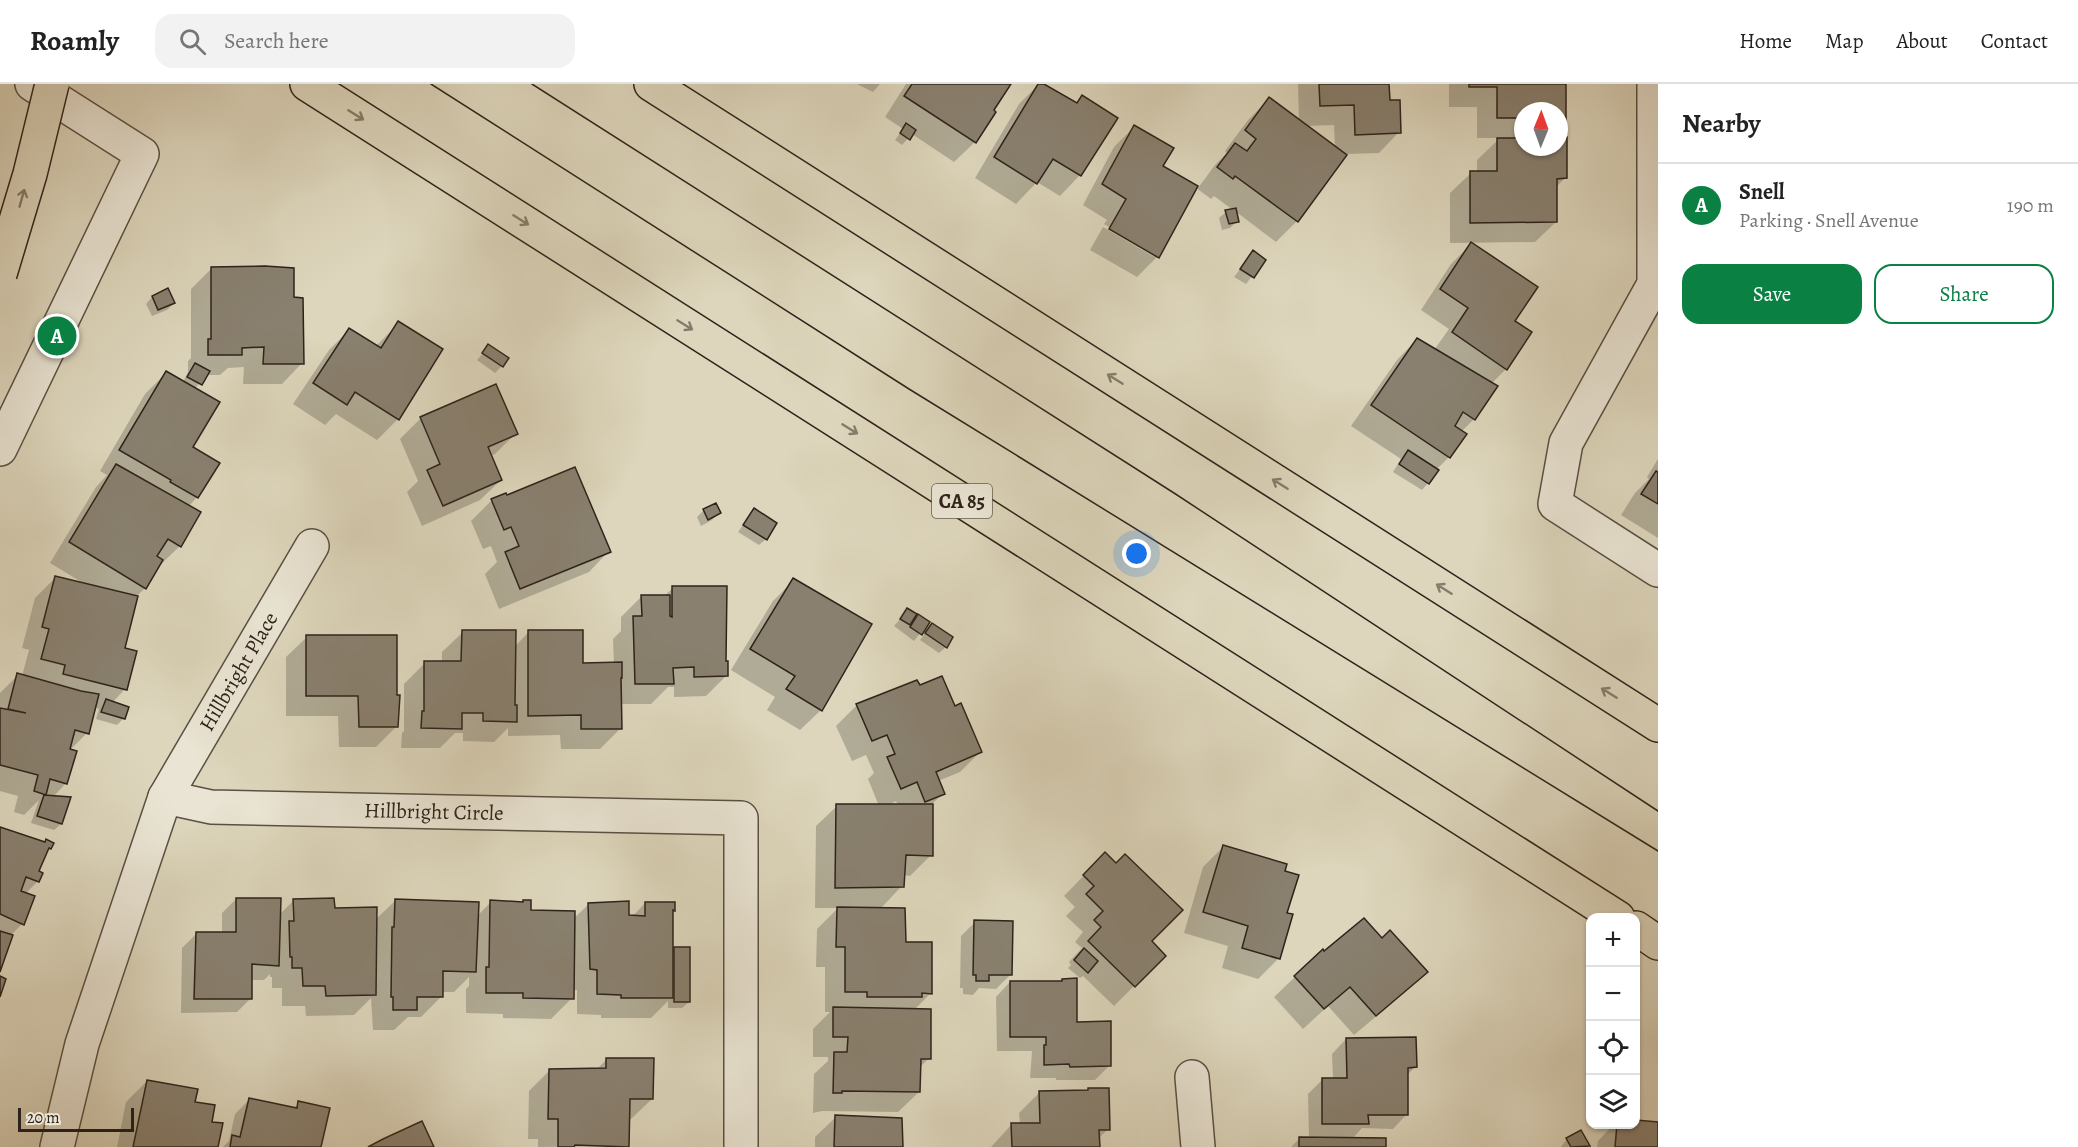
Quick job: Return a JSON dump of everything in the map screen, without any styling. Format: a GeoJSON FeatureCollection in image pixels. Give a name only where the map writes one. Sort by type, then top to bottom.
{"type":"FeatureCollection","features":[{"type":"Feature","properties":{"kind":"main road"},"geometry":{"type":"LineString","coordinates":[[0,274],[30,174],[52,84]]}},
{"type":"Feature","properties":{"kind":"main road","name":"CA 85"},"geometry":{"type":"LineString","coordinates":[[307,84],[1610,913]]}},
{"type":"Feature","properties":{"kind":"main road"},"geometry":{"type":"LineString","coordinates":[[651,84],[1658,725]]}},
{"type":"Feature","properties":{"kind":"main road"},"geometry":{"type":"LineString","coordinates":[[1640,931],[1658,943]]}},
{"type":"Feature","properties":{"kind":"street"},"geometry":{"type":"LineString","coordinates":[[0,449],[142,154],[32,84]]}},
{"type":"Feature","properties":{"kind":"street"},"geometry":{"type":"LineString","coordinates":[[1654,84],[1654,284],[1566,443],[1555,504],[1658,570]]}},
{"type":"Feature","properties":{"kind":"street","name":"Hillbright Place"},"geometry":{"type":"LineString","coordinates":[[165,797],[312,546]]}},
{"type":"Feature","properties":{"kind":"street"},"geometry":{"type":"LineString","coordinates":[[57,1147],[82,1044],[165,797]]}},
{"type":"Feature","properties":{"kind":"street","name":"Hillbright Circle"},"geometry":{"type":"LineString","coordinates":[[165,797],[211,807],[741,818],[741,1147]]}},
{"type":"Feature","properties":{"kind":"street"},"geometry":{"type":"LineString","coordinates":[[1192,1077],[1197,1147]]}},
{"type":"Feature","properties":{"kind":"building"},"geometry":{"type":"Polygon","coordinates":[[[912,84],[1011,84],[976,143],[904,96],[912,84]]]}},
{"type":"Feature","properties":{"kind":"building"},"geometry":{"type":"Polygon","coordinates":[[[1038,84],[1044,84],[1077,103],[1082,95],[1118,118],[1081,176],[1053,159],[1037,184],[994,157],[1038,84]]]}},
{"type":"Feature","properties":{"kind":"building"},"geometry":{"type":"Polygon","coordinates":[[[1319,84],[1389,84],[1390,100],[1400,100],[1401,133],[1355,135],[1354,105],[1320,106],[1319,84]]]}},
{"type":"Feature","properties":{"kind":"building"},"geometry":{"type":"Polygon","coordinates":[[[1469,84],[1566,84],[1566,102],[1514,102],[1514,118],[1497,118],[1497,87],[1469,87],[1469,84]]]}},
{"type":"Feature","properties":{"kind":"building"},"geometry":{"type":"Polygon","coordinates":[[[1269,97],[1347,155],[1298,222],[1235,176],[1233,179],[1217,167],[1235,143],[1247,151],[1256,139],[1245,130],[1269,97]]]}},
{"type":"Feature","properties":{"kind":"building"},"geometry":{"type":"Polygon","coordinates":[[[906,123],[916,130],[910,140],[900,133],[906,123]]]}},
{"type":"Feature","properties":{"kind":"building"},"geometry":{"type":"Polygon","coordinates":[[[1134,125],[1174,148],[1163,166],[1198,186],[1159,258],[1109,229],[1126,199],[1102,184],[1134,125]]]}},
{"type":"Feature","properties":{"kind":"building"},"geometry":{"type":"Polygon","coordinates":[[[1497,138],[1514,138],[1514,156],[1567,156],[1567,178],[1557,179],[1557,222],[1470,223],[1470,171],[1497,171],[1497,138]]]}},
{"type":"Feature","properties":{"kind":"building"},"geometry":{"type":"Polygon","coordinates":[[[1236,208],[1239,222],[1229,224],[1225,210],[1236,208]]]}},
{"type":"Feature","properties":{"kind":"building"},"geometry":{"type":"Polygon","coordinates":[[[1471,242],[1538,287],[1515,321],[1532,332],[1507,370],[1452,332],[1468,308],[1440,289],[1471,242]]]}},
{"type":"Feature","properties":{"kind":"building"},"geometry":{"type":"Polygon","coordinates":[[[1253,250],[1266,260],[1254,278],[1240,269],[1253,250]]]}},
{"type":"Feature","properties":{"kind":"building"},"geometry":{"type":"Polygon","coordinates":[[[211,267],[294,268],[294,297],[303,298],[304,364],[263,364],[264,347],[242,348],[242,355],[208,355],[208,339],[211,339],[211,267]]]}},
{"type":"Feature","properties":{"kind":"building"},"geometry":{"type":"Polygon","coordinates":[[[168,288],[175,303],[158,310],[152,296],[168,288]]]}},
{"type":"Feature","properties":{"kind":"building"},"geometry":{"type":"Polygon","coordinates":[[[398,321],[443,349],[399,420],[355,392],[347,405],[313,383],[349,328],[381,348],[398,321]]]}},
{"type":"Feature","properties":{"kind":"building"},"geometry":{"type":"Polygon","coordinates":[[[1417,338],[1498,386],[1475,420],[1463,412],[1455,426],[1467,434],[1450,458],[1371,405],[1417,338]]]}},
{"type":"Feature","properties":{"kind":"building"},"geometry":{"type":"Polygon","coordinates":[[[488,344],[509,358],[503,367],[482,353],[488,344]]]}},
{"type":"Feature","properties":{"kind":"building"},"geometry":{"type":"Polygon","coordinates":[[[195,363],[210,371],[202,385],[187,377],[195,363]]]}},
{"type":"Feature","properties":{"kind":"building"},"geometry":{"type":"Polygon","coordinates":[[[166,371],[220,402],[193,447],[220,463],[198,498],[119,450],[166,371]]]}},
{"type":"Feature","properties":{"kind":"building"},"geometry":{"type":"Polygon","coordinates":[[[496,384],[518,434],[488,447],[502,480],[443,506],[427,470],[440,464],[420,417],[496,384]]]}},
{"type":"Feature","properties":{"kind":"building"},"geometry":{"type":"Polygon","coordinates":[[[1408,450],[1439,470],[1429,484],[1399,464],[1408,450]]]}},
{"type":"Feature","properties":{"kind":"building"},"geometry":{"type":"Polygon","coordinates":[[[116,464],[201,512],[181,547],[168,539],[157,556],[163,560],[146,589],[69,542],[116,464]]]}},
{"type":"Feature","properties":{"kind":"building"},"geometry":{"type":"Polygon","coordinates":[[[575,467],[611,552],[520,589],[505,552],[519,546],[511,527],[504,530],[491,499],[506,493],[507,495],[575,467]]]}},
{"type":"Feature","properties":{"kind":"building"},"geometry":{"type":"Polygon","coordinates":[[[1656,471],[1658,472],[1658,504],[1641,494],[1656,471]]]}},
{"type":"Feature","properties":{"kind":"building"},"geometry":{"type":"Polygon","coordinates":[[[716,503],[721,513],[708,520],[703,509],[716,503]]]}},
{"type":"Feature","properties":{"kind":"building"},"geometry":{"type":"Polygon","coordinates":[[[754,508],[777,523],[767,540],[743,525],[754,508]]]}},
{"type":"Feature","properties":{"kind":"building"},"geometry":{"type":"Polygon","coordinates":[[[55,576],[138,596],[125,648],[137,651],[127,690],[63,674],[65,665],[41,659],[49,629],[42,627],[55,576]]]}},
{"type":"Feature","properties":{"kind":"building"},"geometry":{"type":"Polygon","coordinates":[[[793,578],[872,624],[822,711],[786,689],[795,676],[750,649],[793,578]]]}},
{"type":"Feature","properties":{"kind":"building"},"geometry":{"type":"Polygon","coordinates":[[[672,586],[727,586],[726,661],[728,661],[728,676],[694,677],[694,667],[673,668],[674,684],[635,684],[633,616],[642,616],[641,595],[670,595],[670,616],[672,617],[672,586]]]}},
{"type":"Feature","properties":{"kind":"building"},"geometry":{"type":"Polygon","coordinates":[[[907,608],[917,614],[910,625],[900,619],[907,608]]]}},
{"type":"Feature","properties":{"kind":"building"},"geometry":{"type":"Polygon","coordinates":[[[918,614],[930,622],[922,635],[910,627],[918,614]]]}},
{"type":"Feature","properties":{"kind":"building"},"geometry":{"type":"Polygon","coordinates":[[[932,623],[953,637],[947,648],[925,633],[932,623]]]}},
{"type":"Feature","properties":{"kind":"building"},"geometry":{"type":"Polygon","coordinates":[[[462,630],[516,630],[515,705],[517,705],[517,722],[483,721],[483,713],[462,713],[462,729],[421,728],[422,711],[424,711],[424,661],[461,661],[462,630]]]}},
{"type":"Feature","properties":{"kind":"building"},"geometry":{"type":"Polygon","coordinates":[[[528,630],[583,630],[583,663],[622,662],[622,729],[581,729],[581,715],[528,716],[528,630]]]}},
{"type":"Feature","properties":{"kind":"building"},"geometry":{"type":"Polygon","coordinates":[[[306,635],[397,635],[397,695],[400,695],[398,727],[359,727],[358,696],[306,696],[306,635]]]}},
{"type":"Feature","properties":{"kind":"building"},"geometry":{"type":"Polygon","coordinates":[[[17,673],[99,694],[89,734],[75,730],[70,749],[77,751],[67,784],[50,779],[46,795],[34,791],[38,775],[0,765],[0,708],[26,713],[8,709],[17,673]]]}},
{"type":"Feature","properties":{"kind":"building"},"geometry":{"type":"Polygon","coordinates":[[[942,676],[955,706],[961,703],[982,752],[936,772],[945,794],[925,802],[917,782],[901,789],[887,757],[895,754],[887,735],[872,741],[856,704],[917,680],[920,685],[942,676]]]}},
{"type":"Feature","properties":{"kind":"building"},"geometry":{"type":"Polygon","coordinates":[[[106,699],[129,707],[125,719],[101,712],[106,699]]]}},
{"type":"Feature","properties":{"kind":"building"},"geometry":{"type":"Polygon","coordinates":[[[44,795],[71,797],[62,824],[37,816],[44,795]]]}},
{"type":"Feature","properties":{"kind":"building"},"geometry":{"type":"Polygon","coordinates":[[[836,804],[933,804],[933,856],[906,855],[904,887],[835,888],[836,804]]]}},
{"type":"Feature","properties":{"kind":"building"},"geometry":{"type":"Polygon","coordinates":[[[0,827],[54,843],[51,849],[49,848],[39,871],[43,873],[39,882],[26,877],[21,891],[35,896],[24,925],[0,914],[0,827]]]}},
{"type":"Feature","properties":{"kind":"building"},"geometry":{"type":"Polygon","coordinates":[[[1223,845],[1287,864],[1285,871],[1299,875],[1287,913],[1293,914],[1280,959],[1242,948],[1248,926],[1203,912],[1223,845]]]}},
{"type":"Feature","properties":{"kind":"building"},"geometry":{"type":"Polygon","coordinates":[[[1105,852],[1116,863],[1125,854],[1183,910],[1152,941],[1166,956],[1135,987],[1088,941],[1101,927],[1094,920],[1103,911],[1086,894],[1094,886],[1083,875],[1105,852]]]}},
{"type":"Feature","properties":{"kind":"building"},"geometry":{"type":"Polygon","coordinates":[[[236,898],[281,898],[279,966],[252,964],[252,999],[194,999],[196,932],[236,932],[236,898]]]}},
{"type":"Feature","properties":{"kind":"building"},"geometry":{"type":"Polygon","coordinates":[[[334,898],[335,908],[377,907],[376,995],[326,996],[325,986],[303,986],[302,968],[292,968],[289,921],[294,921],[293,899],[334,898]]]}},
{"type":"Feature","properties":{"kind":"building"},"geometry":{"type":"Polygon","coordinates":[[[395,899],[479,902],[476,972],[443,971],[443,997],[417,997],[417,1010],[393,1010],[393,997],[391,997],[392,927],[394,927],[395,899]]]}},
{"type":"Feature","properties":{"kind":"building"},"geometry":{"type":"Polygon","coordinates":[[[490,900],[523,902],[523,900],[531,900],[531,910],[575,911],[574,999],[523,998],[523,993],[486,993],[486,967],[489,967],[490,900]]]}},
{"type":"Feature","properties":{"kind":"building"},"geometry":{"type":"Polygon","coordinates":[[[629,901],[629,915],[645,916],[645,902],[675,902],[675,911],[673,910],[673,998],[621,998],[621,995],[597,994],[597,970],[590,969],[588,903],[629,901]]]}},
{"type":"Feature","properties":{"kind":"building"},"geometry":{"type":"Polygon","coordinates":[[[837,907],[905,908],[906,942],[932,942],[932,994],[922,993],[922,997],[867,997],[867,992],[845,992],[845,947],[836,947],[837,907]]]}},
{"type":"Feature","properties":{"kind":"building"},"geometry":{"type":"Polygon","coordinates":[[[1364,918],[1382,938],[1390,930],[1428,972],[1376,1016],[1350,987],[1324,1009],[1294,976],[1323,949],[1324,951],[1364,918]]]}},
{"type":"Feature","properties":{"kind":"building"},"geometry":{"type":"Polygon","coordinates":[[[974,920],[1013,921],[1012,975],[989,975],[989,981],[976,981],[976,975],[973,975],[974,920]]]}},
{"type":"Feature","properties":{"kind":"building"},"geometry":{"type":"Polygon","coordinates":[[[0,931],[13,935],[0,972],[0,931]]]}},
{"type":"Feature","properties":{"kind":"building"},"geometry":{"type":"Polygon","coordinates":[[[674,947],[690,947],[690,1002],[674,1002],[674,947]]]}},
{"type":"Feature","properties":{"kind":"building"},"geometry":{"type":"Polygon","coordinates":[[[1084,948],[1098,961],[1088,973],[1074,960],[1084,948]]]}},
{"type":"Feature","properties":{"kind":"building"},"geometry":{"type":"Polygon","coordinates":[[[0,976],[6,979],[0,997],[0,976]]]}},
{"type":"Feature","properties":{"kind":"building"},"geometry":{"type":"Polygon","coordinates":[[[1077,978],[1077,1022],[1111,1021],[1111,1066],[1044,1065],[1046,1037],[1010,1037],[1010,981],[1062,981],[1062,979],[1077,978]]]}},
{"type":"Feature","properties":{"kind":"building"},"geometry":{"type":"Polygon","coordinates":[[[833,1007],[931,1009],[931,1059],[921,1059],[920,1092],[842,1091],[842,1093],[833,1093],[834,1052],[847,1052],[848,1037],[833,1037],[833,1007]]]}},
{"type":"Feature","properties":{"kind":"building"},"geometry":{"type":"Polygon","coordinates":[[[1416,1037],[1417,1067],[1408,1068],[1408,1115],[1368,1115],[1369,1124],[1322,1124],[1322,1078],[1347,1078],[1346,1038],[1416,1037]]]}},
{"type":"Feature","properties":{"kind":"building"},"geometry":{"type":"Polygon","coordinates":[[[606,1058],[654,1058],[653,1099],[630,1099],[629,1147],[575,1145],[574,1147],[558,1147],[558,1119],[548,1119],[549,1069],[606,1068],[606,1058]]]}},
{"type":"Feature","properties":{"kind":"building"},"geometry":{"type":"Polygon","coordinates":[[[147,1080],[198,1089],[195,1102],[215,1105],[212,1122],[223,1123],[218,1147],[133,1147],[147,1080]]]}},
{"type":"Feature","properties":{"kind":"building"},"geometry":{"type":"Polygon","coordinates":[[[1088,1088],[1109,1088],[1110,1130],[1099,1130],[1100,1147],[1012,1147],[1011,1123],[1040,1123],[1039,1091],[1088,1090],[1088,1088]]]}},
{"type":"Feature","properties":{"kind":"building"},"geometry":{"type":"Polygon","coordinates":[[[249,1098],[297,1108],[298,1101],[330,1108],[321,1147],[230,1147],[232,1135],[240,1137],[249,1098]]]}},
{"type":"Feature","properties":{"kind":"building"},"geometry":{"type":"Polygon","coordinates":[[[835,1115],[902,1118],[903,1147],[834,1147],[835,1115]]]}},
{"type":"Feature","properties":{"kind":"building"},"geometry":{"type":"Polygon","coordinates":[[[1640,1120],[1658,1122],[1658,1147],[1615,1147],[1617,1129],[1640,1129],[1640,1120]]]}},
{"type":"Feature","properties":{"kind":"building"},"geometry":{"type":"Polygon","coordinates":[[[422,1121],[434,1147],[368,1147],[383,1139],[422,1121]]]}},
{"type":"Feature","properties":{"kind":"building"},"geometry":{"type":"Polygon","coordinates":[[[1581,1130],[1590,1146],[1571,1147],[1566,1138],[1581,1130]]]}},
{"type":"Feature","properties":{"kind":"building"},"geometry":{"type":"Polygon","coordinates":[[[1299,1137],[1386,1138],[1386,1147],[1299,1147],[1299,1137]]]}},
{"type":"Feature","properties":{"kind":"tram line"},"geometry":{"type":"LineString","coordinates":[[431,84],[909,389],[1658,851]]}},
{"type":"Feature","properties":{"kind":"tram line"},"geometry":{"type":"LineString","coordinates":[[532,84],[1174,493],[1658,811]]}},
{"type":"Feature","properties":{"kind":"place","name":"Snell"},"geometry":{"type":"Point","coordinates":[57,336]}}]}
